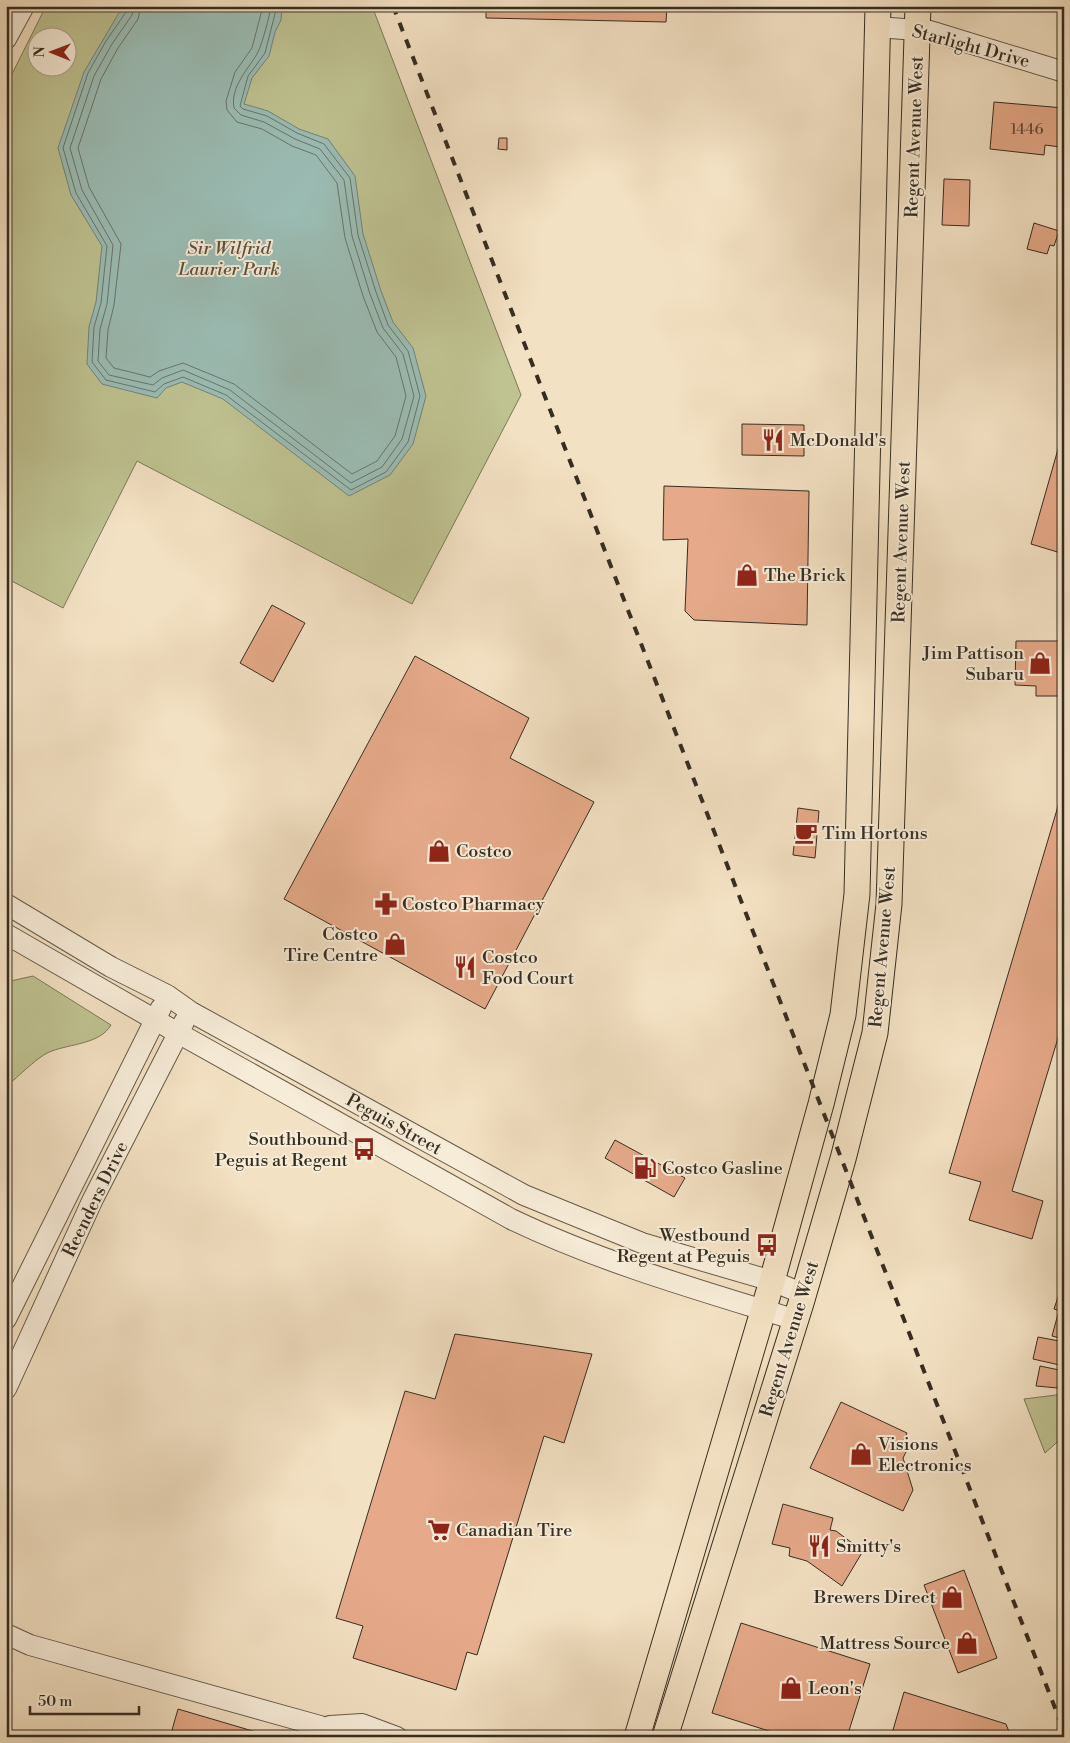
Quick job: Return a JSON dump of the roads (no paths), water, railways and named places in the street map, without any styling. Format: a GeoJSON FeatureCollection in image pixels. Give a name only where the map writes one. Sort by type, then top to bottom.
{"type":"FeatureCollection","features":[{"type":"Feature","properties":{"kind":"main road","name":"Regent Avenue West"},"geometry":{"type":"LineString","coordinates":[[637,1737],[772,1281],[843,1015],[858,894],[878,17]]}},
{"type":"Feature","properties":{"kind":"main road","name":"Regent Avenue West"},"geometry":{"type":"LineString","coordinates":[[665,1737],[804,1294],[843,1159],[875,1033],[890,904],[917,18]]}},
{"type":"Feature","properties":{"kind":"main road"},"geometry":{"type":"LineString","coordinates":[[870,345],[906,380]]}},
{"type":"Feature","properties":{"kind":"main road"},"geometry":{"type":"LineString","coordinates":[[861,744],[894,742]]}},
{"type":"Feature","properties":{"kind":"street"},"geometry":{"type":"LineString","coordinates":[[6,39],[16,11]]}},
{"type":"Feature","properties":{"kind":"street","name":"Starlight Drive"},"geometry":{"type":"LineString","coordinates":[[878,17],[917,18],[1064,72]]}},
{"type":"Feature","properties":{"kind":"street","name":"Peguis Street"},"geometry":{"type":"LineString","coordinates":[[6,904],[111,967],[167,994],[190,1012],[524,1195],[642,1243],[772,1281],[804,1294]]}},
{"type":"Feature","properties":{"kind":"street","name":"Peguis Street"},"geometry":{"type":"LineString","coordinates":[[6,934],[178,1033],[512,1219],[559,1242],[636,1270],[796,1320]]}},
{"type":"Feature","properties":{"kind":"street","name":"Reenders Drive"},"geometry":{"type":"LineString","coordinates":[[6,1319],[167,994]]}},
{"type":"Feature","properties":{"kind":"street","name":"Reenders Drive"},"geometry":{"type":"LineString","coordinates":[[6,1389],[93,1199],[190,1012]]}},
{"type":"Feature","properties":{"kind":"street"},"geometry":{"type":"LineString","coordinates":[[6,1634],[30,1645],[320,1726],[349,1737]]}},
{"type":"Feature","properties":{"kind":"street"},"geometry":{"type":"LineString","coordinates":[[320,1726],[362,1724],[397,1737]]}},
{"type":"Feature","properties":{"kind":"water"},"geometry":{"type":"Polygon","coordinates":[[[123,6],[282,6],[281,20],[275,32],[269,56],[252,78],[244,104],[268,111],[299,129],[328,139],[355,176],[363,234],[381,291],[393,322],[413,348],[426,396],[413,444],[390,475],[349,496],[223,399],[182,382],[166,388],[157,398],[102,384],[87,364],[89,327],[96,302],[102,246],[71,195],[58,148],[84,72],[123,6]]]}},
{"type":"Feature","properties":{"kind":"railway"},"geometry":{"type":"LineString","coordinates":[[393,6],[1064,1731]]}},
{"type":"Feature","properties":{"kind":"place","name":"McDonald's"},"geometry":{"type":"Point","coordinates":[773,440]}},
{"type":"Feature","properties":{"kind":"place","name":"The Brick"},"geometry":{"type":"Point","coordinates":[747,575]}},
{"type":"Feature","properties":{"kind":"place","name":"Jim Pattison Subaru"},"geometry":{"type":"Point","coordinates":[1040,663]}},
{"type":"Feature","properties":{"kind":"place","name":"Tim Hortons"},"geometry":{"type":"Point","coordinates":[806,833]}},
{"type":"Feature","properties":{"kind":"place","name":"Costco"},"geometry":{"type":"Point","coordinates":[439,851]}},
{"type":"Feature","properties":{"kind":"place","name":"Costco Pharmacy"},"geometry":{"type":"Point","coordinates":[386,904]}},
{"type":"Feature","properties":{"kind":"place","name":"Costco Tire Centre"},"geometry":{"type":"Point","coordinates":[395,944]}},
{"type":"Feature","properties":{"kind":"place","name":"Costco Food Court"},"geometry":{"type":"Point","coordinates":[465,967]}},
{"type":"Feature","properties":{"kind":"place","name":"Southbound Peguis at Regent"},"geometry":{"type":"Point","coordinates":[364,1149]}},
{"type":"Feature","properties":{"kind":"place","name":"Costco Gasline"},"geometry":{"type":"Point","coordinates":[645,1168]}},
{"type":"Feature","properties":{"kind":"place","name":"Westbound Regent at Peguis"},"geometry":{"type":"Point","coordinates":[767,1245]}},
{"type":"Feature","properties":{"kind":"place","name":"Visions Electronics"},"geometry":{"type":"Point","coordinates":[861,1454]}},
{"type":"Feature","properties":{"kind":"place","name":"Canadian Tire"},"geometry":{"type":"Point","coordinates":[439,1530]}},
{"type":"Feature","properties":{"kind":"place","name":"Smitty's"},"geometry":{"type":"Point","coordinates":[819,1546]}},
{"type":"Feature","properties":{"kind":"place","name":"Brewers Direct"},"geometry":{"type":"Point","coordinates":[952,1597]}},
{"type":"Feature","properties":{"kind":"place","name":"Mattress Source"},"geometry":{"type":"Point","coordinates":[967,1643]}},
{"type":"Feature","properties":{"kind":"place","name":"Leon's"},"geometry":{"type":"Point","coordinates":[791,1688]}},
{"type":"Feature","properties":{"kind":"park label","name":"Sir Wilfrid Laurier Park"},"geometry":{"type":"Point","coordinates":[229,258]}}]}
